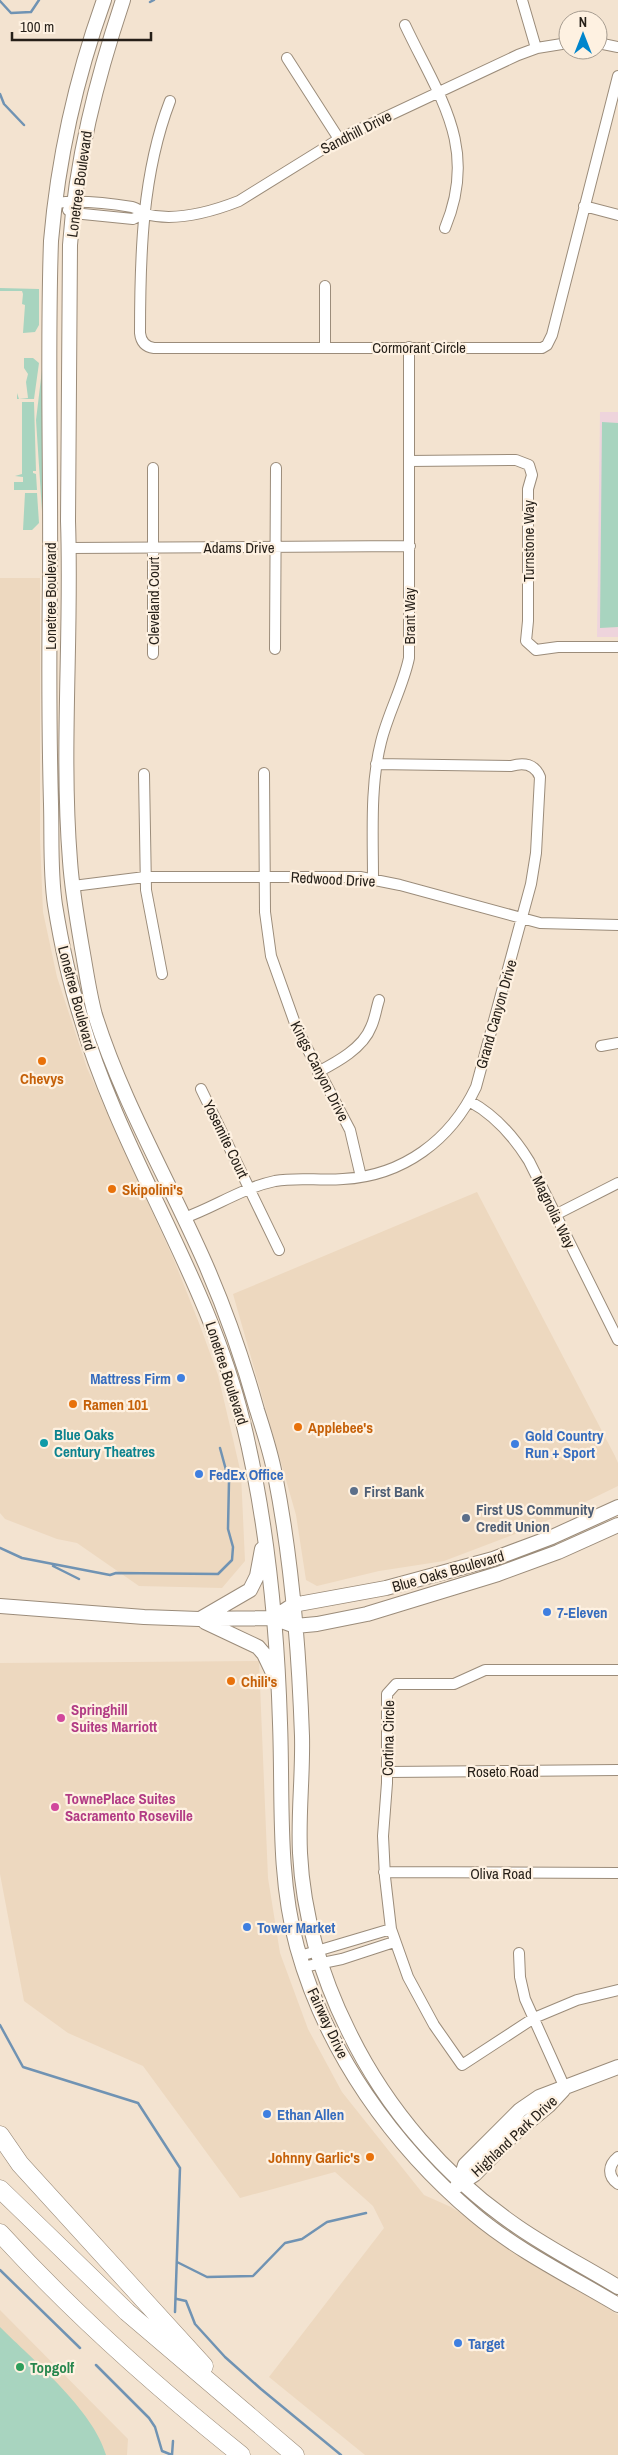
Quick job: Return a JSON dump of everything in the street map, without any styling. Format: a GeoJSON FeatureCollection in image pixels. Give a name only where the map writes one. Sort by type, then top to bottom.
{"type":"FeatureCollection","features":[{"type":"Feature","properties":{"kind":"highway"},"geometry":{"type":"LineString","coordinates":[[0,2135],[20,2164],[253,2420]]}},
{"type":"Feature","properties":{"kind":"highway"},"geometry":{"type":"LineString","coordinates":[[0,2188],[127,2312],[295,2455]]}},
{"type":"Feature","properties":{"kind":"highway"},"geometry":{"type":"LineString","coordinates":[[0,2232],[33,2269],[104,2336],[241,2455]]}},
{"type":"Feature","properties":{"kind":"main road","name":"Lonetree Boulevard"},"geometry":{"type":"LineString","coordinates":[[104,0],[74,96],[51,241],[50,786],[53,888],[60,935],[88,1041],[120,1126],[202,1297],[235,1392],[244,1426],[265,1536],[273,1618]]}},
{"type":"Feature","properties":{"kind":"main road","name":"Lonetree Boulevard"},"geometry":{"type":"LineString","coordinates":[[122,0],[92,99],[73,207],[70,245],[69,548],[66,670],[68,820],[77,925],[94,1011],[130,1105],[225,1310],[244,1365],[271,1456],[285,1534],[295,1626]]}},
{"type":"Feature","properties":{"kind":"main road","name":"Lonetree Boulevard"},"geometry":{"type":"LineString","coordinates":[[50,346],[58,348],[59,392],[69,403]]}},
{"type":"Feature","properties":{"kind":"main road"},"geometry":{"type":"LineString","coordinates":[[50,546],[69,548]]}},
{"type":"Feature","properties":{"kind":"main road"},"geometry":{"type":"LineString","coordinates":[[53,888],[73,886]]}},
{"type":"Feature","properties":{"kind":"main road"},"geometry":{"type":"LineString","coordinates":[[169,1226],[184,1218]]}},
{"type":"Feature","properties":{"kind":"main road","name":"Blue Oaks Boulevard"},"geometry":{"type":"LineString","coordinates":[[273,1618],[293,1605],[386,1588],[454,1571],[524,1548],[618,1507]]}},
{"type":"Feature","properties":{"kind":"main road","name":"Blue Oaks Boulevard"},"geometry":{"type":"LineString","coordinates":[[0,1606],[100,1615],[200,1620],[273,1618],[295,1626],[367,1614],[472,1582],[558,1552],[618,1525]]}},
{"type":"Feature","properties":{"kind":"main road"},"geometry":{"type":"LineString","coordinates":[[200,1620],[243,1596],[252,1587],[257,1576],[265,1536]]}},
{"type":"Feature","properties":{"kind":"main road","name":"Fairway Drive"},"geometry":{"type":"LineString","coordinates":[[273,1618],[278,1683],[282,1867],[292,1927],[302,1962],[332,2036],[356,2078],[393,2131],[450,2192],[486,2224],[618,2306]]}},
{"type":"Feature","properties":{"kind":"main road"},"geometry":{"type":"LineString","coordinates":[[200,1620],[258,1646],[278,1683]]}},
{"type":"Feature","properties":{"kind":"main road","name":"Fairway Drive"},"geometry":{"type":"LineString","coordinates":[[295,1626],[302,1752],[300,1853],[306,1903],[319,1957],[339,2011],[364,2062],[403,2118],[460,2182],[521,2229],[618,2287]]}},
{"type":"Feature","properties":{"kind":"main road","name":"Highland Park Drive"},"geometry":{"type":"LineString","coordinates":[[450,2192],[460,2182],[465,2165],[507,2121],[539,2097],[618,2067]]}},
{"type":"Feature","properties":{"kind":"main road"},"geometry":{"type":"LineString","coordinates":[[603,2296],[618,2297]]}},
{"type":"Feature","properties":{"kind":"street"},"geometry":{"type":"LineString","coordinates":[[522,0],[536,48]]}},
{"type":"Feature","properties":{"kind":"street"},"geometry":{"type":"LineString","coordinates":[[405,25],[456,135],[459,161],[458,191],[445,228]]}},
{"type":"Feature","properties":{"kind":"street","name":"Sandhill Drive"},"geometry":{"type":"LineString","coordinates":[[56,203],[134,219],[145,214],[188,215],[222,208],[239,201],[339,139],[437,92],[536,48],[558,45]]}},
{"type":"Feature","properties":{"kind":"street"},"geometry":{"type":"LineString","coordinates":[[286,58],[339,139]]}},
{"type":"Feature","properties":{"kind":"street","name":"Cormorant Circle"},"geometry":{"type":"LineString","coordinates":[[145,214],[140,333],[142,341],[147,346],[154,348],[542,348],[547,345],[552,335],[618,76]]}},
{"type":"Feature","properties":{"kind":"street"},"geometry":{"type":"LineString","coordinates":[[145,214],[160,129],[170,101]]}},
{"type":"Feature","properties":{"kind":"street"},"geometry":{"type":"LineString","coordinates":[[584,206],[618,215]]}},
{"type":"Feature","properties":{"kind":"street"},"geometry":{"type":"LineString","coordinates":[[325,286],[325,348]]}},
{"type":"Feature","properties":{"kind":"street","name":"Brant Way"},"geometry":{"type":"LineString","coordinates":[[373,879],[376,764],[381,742],[403,682],[409,658],[409,347]]}},
{"type":"Feature","properties":{"kind":"street","name":"Turnstone Way"},"geometry":{"type":"LineString","coordinates":[[409,461],[516,460],[529,465],[532,475],[528,489],[527,644],[532,649],[540,651],[558,647],[618,647]]}},
{"type":"Feature","properties":{"kind":"street","name":"Cleveland Court"},"geometry":{"type":"LineString","coordinates":[[153,468],[153,654]]}},
{"type":"Feature","properties":{"kind":"street"},"geometry":{"type":"LineString","coordinates":[[276,468],[276,649]]}},
{"type":"Feature","properties":{"kind":"street","name":"Adams Drive"},"geometry":{"type":"LineString","coordinates":[[69,548],[410,546]]}},
{"type":"Feature","properties":{"kind":"street","name":"Grand Canyon Drive"},"geometry":{"type":"LineString","coordinates":[[184,1218],[250,1189],[287,1180],[361,1177],[396,1167],[425,1151],[448,1131],[469,1101],[481,1069],[531,884],[536,852],[540,780],[536,769],[524,763],[511,766],[376,764]]}},
{"type":"Feature","properties":{"kind":"street","name":"Kings Canyon Drive"},"geometry":{"type":"LineString","coordinates":[[264,773],[266,924],[271,956],[297,1029],[347,1124],[361,1177]]}},
{"type":"Feature","properties":{"kind":"street"},"geometry":{"type":"LineString","coordinates":[[144,774],[145,877],[162,974]]}},
{"type":"Feature","properties":{"kind":"street","name":"Redwood Drive"},"geometry":{"type":"LineString","coordinates":[[73,886],[145,877],[339,876],[373,879],[523,919],[554,925],[618,925]]}},
{"type":"Feature","properties":{"kind":"street"},"geometry":{"type":"LineString","coordinates":[[318,1072],[347,1055],[361,1042],[371,1027],[378,1000]]}},
{"type":"Feature","properties":{"kind":"street"},"geometry":{"type":"LineString","coordinates":[[600,1046],[618,1043]]}},
{"type":"Feature","properties":{"kind":"street","name":"Yosemite Court"},"geometry":{"type":"LineString","coordinates":[[202,1089],[279,1250]]}},
{"type":"Feature","properties":{"kind":"street","name":"Magnolia Way"},"geometry":{"type":"LineString","coordinates":[[469,1101],[492,1115],[514,1137],[529,1161],[616,1333]]}},
{"type":"Feature","properties":{"kind":"street"},"geometry":{"type":"LineString","coordinates":[[555,1215],[618,1183]]}},
{"type":"Feature","properties":{"kind":"street","name":"Cortina Circle"},"geometry":{"type":"LineString","coordinates":[[618,1670],[485,1670],[454,1684],[396,1684],[388,1694],[387,1772],[383,1836],[384,1872],[394,1942],[408,1977],[434,2025],[462,2064],[534,2018],[577,2000],[618,1990]]}},
{"type":"Feature","properties":{"kind":"street","name":"Roseto Road"},"geometry":{"type":"LineString","coordinates":[[387,1772],[618,1770]]}},
{"type":"Feature","properties":{"kind":"street","name":"Oliva Road"},"geometry":{"type":"LineString","coordinates":[[384,1872],[618,1873]]}},
{"type":"Feature","properties":{"kind":"street"},"geometry":{"type":"LineString","coordinates":[[302,1962],[391,1929]]}},
{"type":"Feature","properties":{"kind":"street"},"geometry":{"type":"LineString","coordinates":[[319,1957],[394,1942]]}},
{"type":"Feature","properties":{"kind":"street"},"geometry":{"type":"LineString","coordinates":[[520,1952],[522,1990],[565,2088]]}},
{"type":"Feature","properties":{"kind":"street"},"geometry":{"type":"LineString","coordinates":[[618,2157],[613,2162],[610,2171],[612,2179],[618,2184]]}},
{"type":"Feature","properties":{"kind":"shaded area"},"geometry":{"type":"Polygon","coordinates":[[[600,412],[618,412],[618,637],[597,637],[600,412]]]}},
{"type":"Feature","properties":{"kind":"shaded area"},"geometry":{"type":"Polygon","coordinates":[[[0,578],[40,578],[40,839],[43,912],[57,977],[87,1068],[174,1260],[199,1323],[218,1375],[241,1474],[245,1561],[222,1588],[139,1586],[77,1543],[57,1539],[5,1519],[0,1513],[0,578]]]}},
{"type":"Feature","properties":{"kind":"shaded area"},"geometry":{"type":"Polygon","coordinates":[[[477,1192],[615,1456],[618,1463],[618,1486],[534,1527],[444,1561],[379,1571],[317,1586],[306,1580],[296,1515],[233,1294],[477,1192]]]}},
{"type":"Feature","properties":{"kind":"shaded area"},"geometry":{"type":"Polygon","coordinates":[[[259,1661],[268,1878],[280,1953],[308,2029],[342,2092],[424,2195],[451,2207],[618,2315],[618,2455],[365,2455],[269,2377],[384,2228],[373,2206],[335,2172],[240,2198],[143,2066],[68,2033],[24,2001],[0,1874],[0,1663],[259,1661]]]}},
{"type":"Feature","properties":{"kind":"shaded area","name":"Topgolf"},"geometry":{"type":"Polygon","coordinates":[[[0,2310],[128,2439],[127,2455],[0,2455],[0,2310]]]}},
{"type":"Feature","properties":{"kind":"green space"},"geometry":{"type":"Polygon","coordinates":[[[0,288],[39,289],[39,325],[35,332],[23,333],[25,305],[22,304],[22,291],[0,291],[0,288]]]}},
{"type":"Feature","properties":{"kind":"green space"},"geometry":{"type":"Polygon","coordinates":[[[24,358],[33,358],[39,363],[34,399],[19,399],[28,398],[26,382],[28,374],[24,368],[24,358]]]}},
{"type":"Feature","properties":{"kind":"green space"},"geometry":{"type":"Polygon","coordinates":[[[42,370],[42,511],[36,420],[42,370]]]}},
{"type":"Feature","properties":{"kind":"green space"},"geometry":{"type":"Polygon","coordinates":[[[22,402],[34,402],[36,471],[33,471],[33,473],[36,474],[37,490],[14,490],[14,482],[23,482],[23,477],[15,476],[22,474],[22,402]]]}},
{"type":"Feature","properties":{"kind":"green space"},"geometry":{"type":"Polygon","coordinates":[[[602,422],[618,423],[618,627],[600,628],[602,422]]]}},
{"type":"Feature","properties":{"kind":"green space"},"geometry":{"type":"Polygon","coordinates":[[[25,493],[37,493],[39,523],[32,530],[23,530],[25,493]]]}},
{"type":"Feature","properties":{"kind":"green space","name":"Topgolf"},"geometry":{"type":"Polygon","coordinates":[[[0,2327],[61,2386],[76,2404],[99,2438],[106,2455],[0,2455],[0,2327]]]}},
{"type":"Feature","properties":{"kind":"waterway"},"geometry":{"type":"LineString","coordinates":[[0,1],[11,13],[31,12],[39,0]]}},
{"type":"Feature","properties":{"kind":"waterway"},"geometry":{"type":"LineString","coordinates":[[150,2],[154,0]]}},
{"type":"Feature","properties":{"kind":"waterway"},"geometry":{"type":"LineString","coordinates":[[0,94],[4,104],[24,125]]}},
{"type":"Feature","properties":{"kind":"waterway"},"geometry":{"type":"LineString","coordinates":[[0,1548],[22,1558],[110,1575],[116,1573],[218,1574],[232,1560],[233,1547],[228,1529],[229,1481],[220,1448]]}},
{"type":"Feature","properties":{"kind":"waterway"},"geometry":{"type":"LineString","coordinates":[[53,1566],[79,1579]]}},
{"type":"Feature","properties":{"kind":"waterway"},"geometry":{"type":"LineString","coordinates":[[0,2025],[23,2067],[138,2103],[180,2168],[175,2312]]}},
{"type":"Feature","properties":{"kind":"waterway"},"geometry":{"type":"LineString","coordinates":[[177,2262],[207,2277],[253,2276],[285,2243],[302,2239],[327,2222],[366,2213]]}},
{"type":"Feature","properties":{"kind":"waterway"},"geometry":{"type":"LineString","coordinates":[[0,2270],[80,2348]]}},
{"type":"Feature","properties":{"kind":"waterway"},"geometry":{"type":"LineString","coordinates":[[177,2299],[186,2301],[195,2324],[225,2357],[341,2455]]}},
{"type":"Feature","properties":{"kind":"waterway"},"geometry":{"type":"LineString","coordinates":[[96,2365],[149,2418],[155,2427],[162,2451],[172,2455]]}},
{"type":"Feature","properties":{"kind":"waterway"},"geometry":{"type":"LineString","coordinates":[[172,2455],[173,2441]]}},
{"type":"Feature","properties":{"kind":"place","name":"Chevys"},"geometry":{"type":"Point","coordinates":[42,1061]}},
{"type":"Feature","properties":{"kind":"place","name":"Skipolini's"},"geometry":{"type":"Point","coordinates":[112,1189]}},
{"type":"Feature","properties":{"kind":"place","name":"Mattress Firm"},"geometry":{"type":"Point","coordinates":[181,1378]}},
{"type":"Feature","properties":{"kind":"place","name":"Ramen 101"},"geometry":{"type":"Point","coordinates":[73,1404]}},
{"type":"Feature","properties":{"kind":"place","name":"Applebee's"},"geometry":{"type":"Point","coordinates":[298,1427]}},
{"type":"Feature","properties":{"kind":"place","name":"Blue Oaks Century Theatres"},"geometry":{"type":"Point","coordinates":[44,1443]}},
{"type":"Feature","properties":{"kind":"place","name":"Gold Country Run + Sport"},"geometry":{"type":"Point","coordinates":[515,1444]}},
{"type":"Feature","properties":{"kind":"place","name":"FedEx Office"},"geometry":{"type":"Point","coordinates":[199,1474]}},
{"type":"Feature","properties":{"kind":"place","name":"First Bank"},"geometry":{"type":"Point","coordinates":[354,1491]}},
{"type":"Feature","properties":{"kind":"place","name":"First US Community Credit Union"},"geometry":{"type":"Point","coordinates":[466,1518]}},
{"type":"Feature","properties":{"kind":"place","name":"7-Eleven"},"geometry":{"type":"Point","coordinates":[547,1612]}},
{"type":"Feature","properties":{"kind":"place","name":"Chili's"},"geometry":{"type":"Point","coordinates":[231,1681]}},
{"type":"Feature","properties":{"kind":"place","name":"Springhill Suites Marriott"},"geometry":{"type":"Point","coordinates":[61,1718]}},
{"type":"Feature","properties":{"kind":"place","name":"TownePlace Suites Sacramento Roseville"},"geometry":{"type":"Point","coordinates":[55,1807]}},
{"type":"Feature","properties":{"kind":"place","name":"Tower Market"},"geometry":{"type":"Point","coordinates":[247,1927]}},
{"type":"Feature","properties":{"kind":"place","name":"Ethan Allen"},"geometry":{"type":"Point","coordinates":[267,2114]}},
{"type":"Feature","properties":{"kind":"place","name":"Johnny Garlic's"},"geometry":{"type":"Point","coordinates":[370,2157]}},
{"type":"Feature","properties":{"kind":"place","name":"Target"},"geometry":{"type":"Point","coordinates":[458,2343]}},
{"type":"Feature","properties":{"kind":"place","name":"Topgolf"},"geometry":{"type":"Point","coordinates":[20,2367]}}]}
